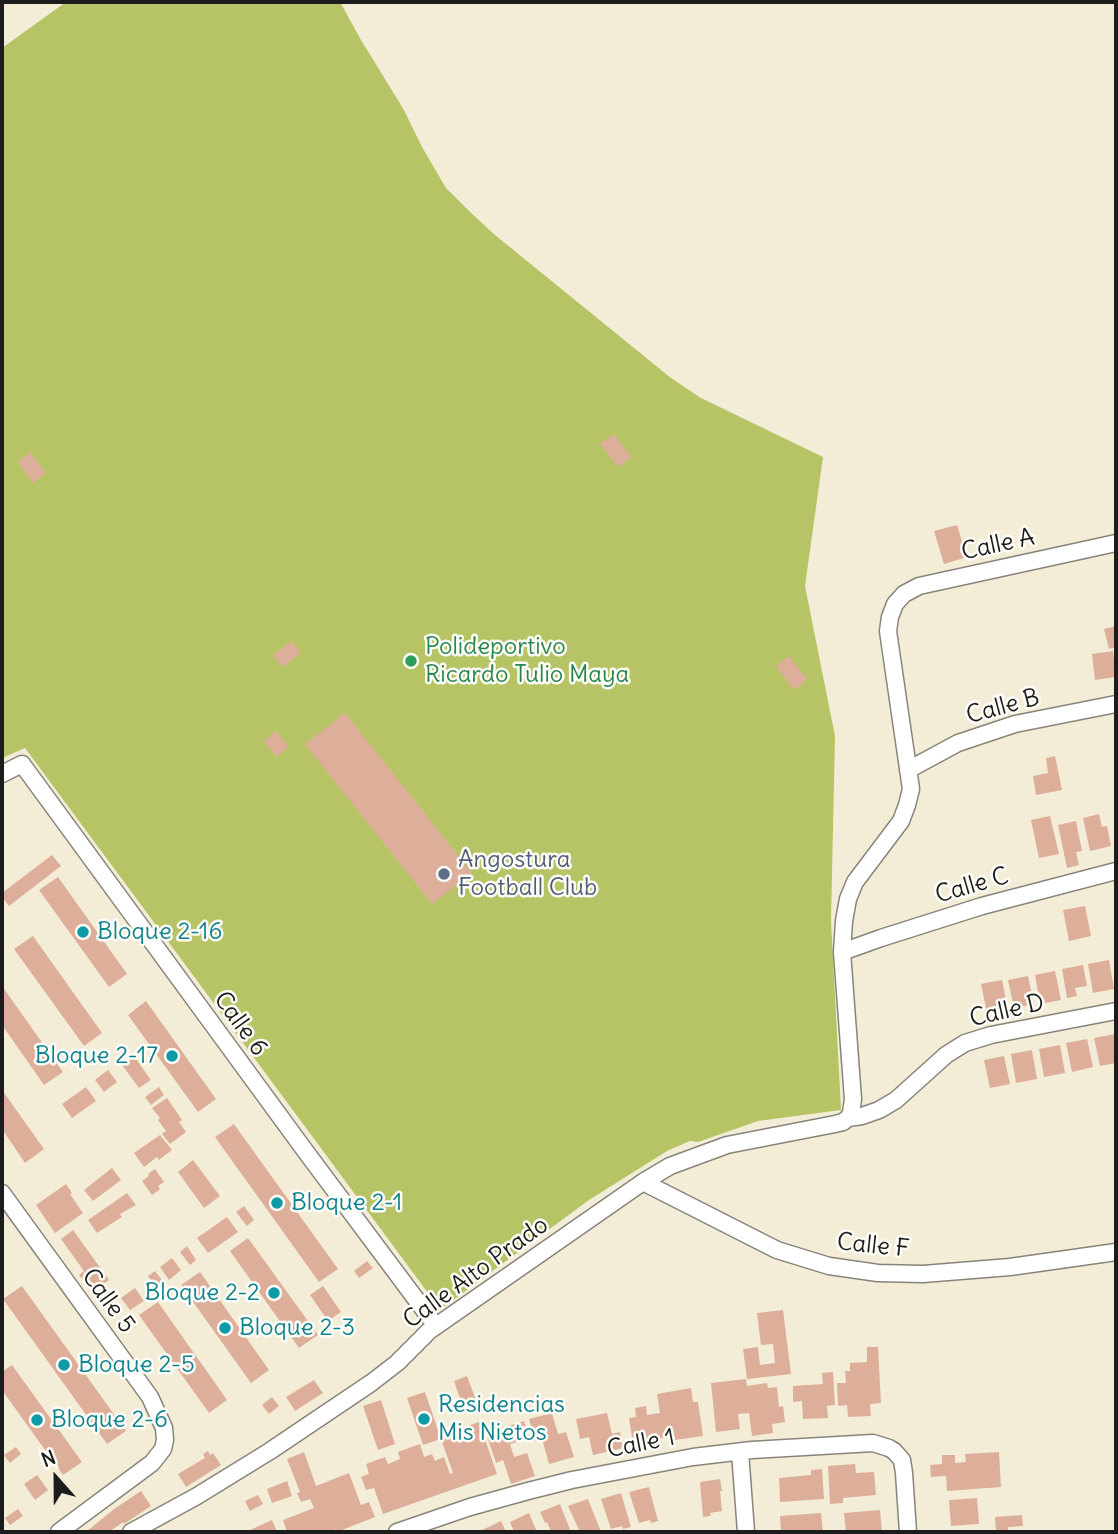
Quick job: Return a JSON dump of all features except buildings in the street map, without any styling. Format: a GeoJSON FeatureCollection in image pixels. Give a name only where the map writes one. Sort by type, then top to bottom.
{"type":"FeatureCollection","features":[{"type":"Feature","properties":{"kind":"street","name":"Calle A"},"geometry":{"type":"LineString","coordinates":[[908,769],[888,631],[895,604],[904,594],[919,586],[1116,543]]}},
{"type":"Feature","properties":{"kind":"street","name":"Calle B"},"geometry":{"type":"LineString","coordinates":[[908,769],[958,743],[1015,724],[1116,704]]}},
{"type":"Feature","properties":{"kind":"street","name":"Calle 6"},"geometry":{"type":"LineString","coordinates":[[2,774],[22,764],[436,1326]]}},
{"type":"Feature","properties":{"kind":"street"},"geometry":{"type":"LineString","coordinates":[[841,1121],[851,1113],[853,1099],[842,952],[848,899],[855,882],[901,821],[911,789],[908,769]]}},
{"type":"Feature","properties":{"kind":"street","name":"Calle C"},"geometry":{"type":"LineString","coordinates":[[842,952],[970,910],[1116,871]]}},
{"type":"Feature","properties":{"kind":"street","name":"Calle D"},"geometry":{"type":"LineString","coordinates":[[841,1121],[879,1110],[896,1100],[946,1055],[965,1043],[991,1035],[1116,1011]]}},
{"type":"Feature","properties":{"kind":"street","name":"Calle Alto Prado"},"geometry":{"type":"LineString","coordinates":[[131,1532],[197,1496],[270,1451],[371,1383],[397,1363],[436,1326],[670,1166],[727,1145],[841,1121]]}},
{"type":"Feature","properties":{"kind":"street","name":"Calle F"},"geometry":{"type":"LineString","coordinates":[[643,1182],[777,1250],[829,1266],[878,1273],[923,1274],[1010,1267],[1116,1252]]}},
{"type":"Feature","properties":{"kind":"street","name":"Calle 5"},"geometry":{"type":"LineString","coordinates":[[2,1194],[150,1397],[164,1428],[163,1449],[152,1463],[59,1532]]}},
{"type":"Feature","properties":{"kind":"street","name":"Calle 1"},"geometry":{"type":"LineString","coordinates":[[397,1532],[470,1507],[550,1486],[693,1457],[873,1443],[890,1448],[902,1460],[908,1532]]}},
{"type":"Feature","properties":{"kind":"street"},"geometry":{"type":"LineString","coordinates":[[740,1452],[746,1532]]}},
{"type":"Feature","properties":{"kind":"green space","name":"Polideportivo Ricardo Tulio Maya"},"geometry":{"type":"Polygon","coordinates":[[[66,2],[340,2],[404,110],[446,188],[469,211],[671,378],[701,398],[823,457],[805,586],[835,736],[831,921],[841,1110],[758,1121],[698,1142],[690,1141],[667,1151],[589,1200],[445,1306],[439,1305],[431,1297],[25,748],[2,758],[2,48],[66,2]]]}},
{"type":"Feature","properties":{"kind":"place","name":"Polideportivo Ricardo Tulio Maya"},"geometry":{"type":"Point","coordinates":[411,661]}},
{"type":"Feature","properties":{"kind":"place","name":"Angostura Football Club"},"geometry":{"type":"Point","coordinates":[444,874]}},
{"type":"Feature","properties":{"kind":"place","name":"Bloque 2-16"},"geometry":{"type":"Point","coordinates":[83,932]}},
{"type":"Feature","properties":{"kind":"place","name":"Bloque 2-17"},"geometry":{"type":"Point","coordinates":[172,1056]}},
{"type":"Feature","properties":{"kind":"place","name":"Bloque 2-1"},"geometry":{"type":"Point","coordinates":[277,1203]}},
{"type":"Feature","properties":{"kind":"place","name":"Bloque 2-2"},"geometry":{"type":"Point","coordinates":[274,1293]}},
{"type":"Feature","properties":{"kind":"place","name":"Bloque 2-3"},"geometry":{"type":"Point","coordinates":[225,1328]}},
{"type":"Feature","properties":{"kind":"place","name":"Bloque 2-5"},"geometry":{"type":"Point","coordinates":[64,1365]}},
{"type":"Feature","properties":{"kind":"place","name":"Residencias Mis Nietos"},"geometry":{"type":"Point","coordinates":[424,1419]}},
{"type":"Feature","properties":{"kind":"place","name":"Bloque 2-6"},"geometry":{"type":"Point","coordinates":[37,1420]}}]}
